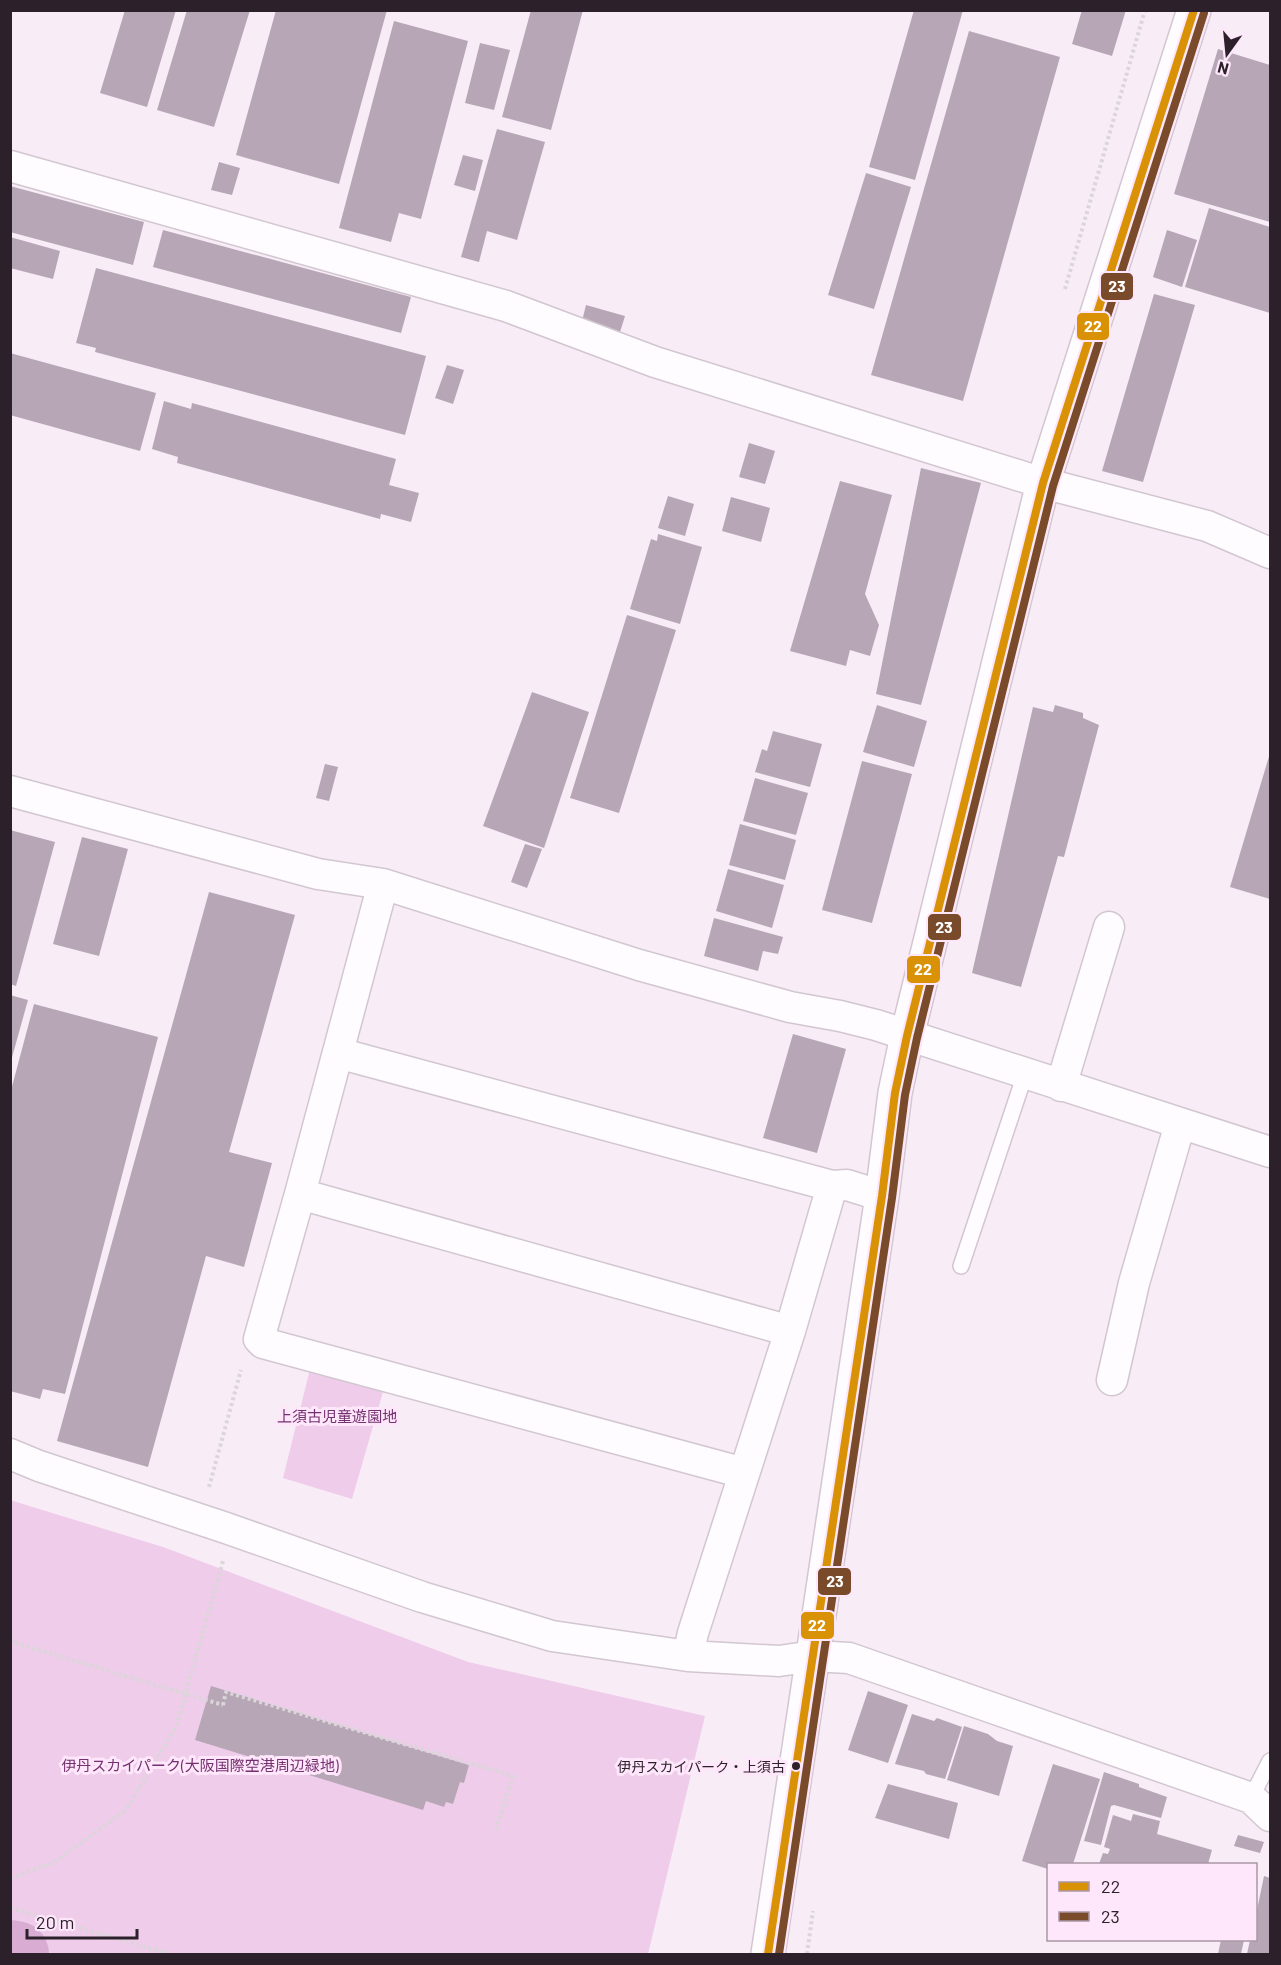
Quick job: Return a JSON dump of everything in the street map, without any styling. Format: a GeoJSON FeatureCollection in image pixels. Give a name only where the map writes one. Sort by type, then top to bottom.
{"type":"FeatureCollection","features":[{"type":"Feature","properties":{"kind":"street"},"geometry":{"type":"LineString","coordinates":[[768,1954],[882,1196],[895,1093],[907,1036],[1043,483],[1194,10]]}},
{"type":"Feature","properties":{"kind":"street"},"geometry":{"type":"LineString","coordinates":[[10,166],[506,306],[655,362],[1043,483],[1207,526],[1270,553]]}},
{"type":"Feature","properties":{"kind":"street"},"geometry":{"type":"LineString","coordinates":[[10,790],[318,874],[383,884],[639,965],[790,1007],[840,1016],[907,1036],[1270,1152]]}},
{"type":"Feature","properties":{"kind":"street"},"geometry":{"type":"LineString","coordinates":[[383,884],[259,1339],[263,1344],[744,1473]]}},
{"type":"Feature","properties":{"kind":"street"},"geometry":{"type":"LineString","coordinates":[[1061,1086],[1109,927]]}},
{"type":"Feature","properties":{"kind":"street"},"geometry":{"type":"LineString","coordinates":[[338,1053],[832,1186],[847,1185],[882,1196]]}},
{"type":"Feature","properties":{"kind":"street"},"geometry":{"type":"LineString","coordinates":[[1112,1380],[1134,1283],[1180,1124]]}},
{"type":"Feature","properties":{"kind":"street"},"geometry":{"type":"LineString","coordinates":[[688,1656],[693,1633],[790,1331],[832,1186]]}},
{"type":"Feature","properties":{"kind":"street"},"geometry":{"type":"LineString","coordinates":[[300,1194],[790,1331]]}},
{"type":"Feature","properties":{"kind":"street"},"geometry":{"type":"LineString","coordinates":[[10,1454],[39,1466],[422,1597],[552,1636],[688,1656],[779,1661],[813,1656],[849,1658],[1261,1807]]}},
{"type":"Feature","properties":{"kind":"lane"},"geometry":{"type":"LineString","coordinates":[[961,1266],[1024,1074]]}},
{"type":"Feature","properties":{"kind":"lane"},"geometry":{"type":"LineString","coordinates":[[1261,1807],[1270,1761]]}},
{"type":"Feature","properties":{"kind":"path"},"geometry":{"type":"LineString","coordinates":[[200,1520],[246,1353],[259,1339]]}},
{"type":"Feature","properties":{"kind":"path"},"geometry":{"type":"LineString","coordinates":[[10,1878],[53,1863],[126,1810],[176,1727],[224,1555]]}},
{"type":"Feature","properties":{"kind":"path"},"geometry":{"type":"LineString","coordinates":[[10,1637],[15,1643],[223,1705],[226,1692],[513,1776],[496,1830]]}},
{"type":"Feature","properties":{"kind":"path"},"geometry":{"type":"LineString","coordinates":[[10,1908],[171,1954]]}},
{"type":"Feature","properties":{"kind":"green space","name":"上須古児童遊園地"},"geometry":{"type":"Polygon","coordinates":[[[311,1365],[385,1385],[352,1499],[283,1478],[311,1365]]]}},
{"type":"Feature","properties":{"kind":"green space","name":"伊丹スカイパーク(大阪国際空港周辺緑地)"},"geometry":{"type":"Polygon","coordinates":[[[10,1500],[163,1547],[468,1662],[705,1716],[648,1954],[54,1954],[11,1942],[10,1500]]]}},
{"type":"Feature","properties":{"kind":"building"},"geometry":{"type":"Polygon","coordinates":[[[125,10],[176,10],[147,107],[100,93],[125,10]]]}},
{"type":"Feature","properties":{"kind":"building"},"geometry":{"type":"Polygon","coordinates":[[[187,10],[250,10],[214,127],[157,110],[187,10]]]}},
{"type":"Feature","properties":{"kind":"building"},"geometry":{"type":"Polygon","coordinates":[[[276,10],[387,10],[339,184],[236,155],[276,10]]]}},
{"type":"Feature","properties":{"kind":"building"},"geometry":{"type":"Polygon","coordinates":[[[531,10],[583,10],[551,130],[502,117],[531,10]]]}},
{"type":"Feature","properties":{"kind":"building"},"geometry":{"type":"Polygon","coordinates":[[[914,10],[963,10],[915,180],[869,167],[914,10]]]}},
{"type":"Feature","properties":{"kind":"building"},"geometry":{"type":"Polygon","coordinates":[[[1082,10],[1126,10],[1112,56],[1072,44],[1082,10]]]}},
{"type":"Feature","properties":{"kind":"building"},"geometry":{"type":"Polygon","coordinates":[[[394,21],[468,41],[421,219],[399,213],[391,242],[339,228],[394,21]]]}},
{"type":"Feature","properties":{"kind":"building"},"geometry":{"type":"Polygon","coordinates":[[[969,31],[1060,57],[963,401],[871,375],[969,31]]]}},
{"type":"Feature","properties":{"kind":"building"},"geometry":{"type":"Polygon","coordinates":[[[480,43],[510,50],[494,110],[465,103],[480,43]]]}},
{"type":"Feature","properties":{"kind":"building"},"geometry":{"type":"Polygon","coordinates":[[[1218,49],[1270,65],[1270,222],[1174,194],[1218,49]]]}},
{"type":"Feature","properties":{"kind":"building"},"geometry":{"type":"Polygon","coordinates":[[[497,129],[545,142],[517,240],[487,231],[479,262],[461,257],[497,129]]]}},
{"type":"Feature","properties":{"kind":"building"},"geometry":{"type":"Polygon","coordinates":[[[463,155],[483,160],[475,191],[454,185],[463,155]]]}},
{"type":"Feature","properties":{"kind":"building"},"geometry":{"type":"Polygon","coordinates":[[[219,162],[240,168],[232,195],[211,190],[219,162]]]}},
{"type":"Feature","properties":{"kind":"building"},"geometry":{"type":"Polygon","coordinates":[[[866,173],[911,187],[874,309],[828,295],[866,173]]]}},
{"type":"Feature","properties":{"kind":"building"},"geometry":{"type":"Polygon","coordinates":[[[10,186],[144,222],[133,265],[10,232],[10,186]]]}},
{"type":"Feature","properties":{"kind":"building"},"geometry":{"type":"Polygon","coordinates":[[[1209,208],[1270,227],[1270,313],[1185,287],[1209,208]]]}},
{"type":"Feature","properties":{"kind":"building"},"geometry":{"type":"Polygon","coordinates":[[[163,230],[411,297],[401,333],[153,267],[163,230]]]}},
{"type":"Feature","properties":{"kind":"building"},"geometry":{"type":"Polygon","coordinates":[[[1167,230],[1197,240],[1182,287],[1153,277],[1167,230]]]}},
{"type":"Feature","properties":{"kind":"building"},"geometry":{"type":"Polygon","coordinates":[[[10,237],[60,251],[53,279],[10,268],[10,237]]]}},
{"type":"Feature","properties":{"kind":"building"},"geometry":{"type":"Polygon","coordinates":[[[96,268],[426,356],[405,435],[95,352],[96,348],[76,343],[96,268]]]}},
{"type":"Feature","properties":{"kind":"building"},"geometry":{"type":"Polygon","coordinates":[[[1154,294],[1195,305],[1143,482],[1102,471],[1154,294]]]}},
{"type":"Feature","properties":{"kind":"building"},"geometry":{"type":"Polygon","coordinates":[[[586,305],[625,316],[620,332],[582,321],[586,305]]]}},
{"type":"Feature","properties":{"kind":"building"},"geometry":{"type":"Polygon","coordinates":[[[10,353],[156,393],[140,451],[10,415],[10,353]]]}},
{"type":"Feature","properties":{"kind":"building"},"geometry":{"type":"Polygon","coordinates":[[[447,365],[464,370],[453,404],[435,398],[447,365]]]}},
{"type":"Feature","properties":{"kind":"building"},"geometry":{"type":"Polygon","coordinates":[[[164,401],[191,409],[192,403],[396,459],[389,485],[419,493],[411,522],[381,514],[380,519],[177,463],[178,457],[152,449],[164,401]]]}},
{"type":"Feature","properties":{"kind":"building"},"geometry":{"type":"Polygon","coordinates":[[[749,443],[775,451],[765,484],[739,477],[749,443]]]}},
{"type":"Feature","properties":{"kind":"building"},"geometry":{"type":"Polygon","coordinates":[[[921,468],[981,483],[921,705],[876,694],[921,468]]]}},
{"type":"Feature","properties":{"kind":"building"},"geometry":{"type":"Polygon","coordinates":[[[840,481],[892,495],[865,594],[879,625],[870,656],[850,650],[846,666],[790,651],[840,481]]]}},
{"type":"Feature","properties":{"kind":"building"},"geometry":{"type":"Polygon","coordinates":[[[668,496],[694,504],[685,536],[658,528],[668,496]]]}},
{"type":"Feature","properties":{"kind":"building"},"geometry":{"type":"Polygon","coordinates":[[[731,497],[770,508],[761,542],[722,531],[731,497]]]}},
{"type":"Feature","properties":{"kind":"building"},"geometry":{"type":"Polygon","coordinates":[[[658,534],[702,547],[680,624],[630,609],[651,539],[657,541],[658,534]]]}},
{"type":"Feature","properties":{"kind":"building"},"geometry":{"type":"Polygon","coordinates":[[[627,615],[676,630],[619,813],[570,798],[627,615]]]}},
{"type":"Feature","properties":{"kind":"building"},"geometry":{"type":"Polygon","coordinates":[[[532,692],[589,712],[544,848],[483,826],[532,692]]]}},
{"type":"Feature","properties":{"kind":"building"},"geometry":{"type":"Polygon","coordinates":[[[877,705],[927,721],[914,767],[863,752],[877,705]]]}},
{"type":"Feature","properties":{"kind":"building"},"geometry":{"type":"Polygon","coordinates":[[[1055,705],[1083,713],[1083,718],[1099,725],[1064,857],[1058,856],[1021,987],[972,973],[1033,707],[1053,712],[1055,705]]]}},
{"type":"Feature","properties":{"kind":"building"},"geometry":{"type":"Polygon","coordinates":[[[773,731],[822,744],[810,787],[755,772],[762,749],[767,751],[773,731]]]}},
{"type":"Feature","properties":{"kind":"building"},"geometry":{"type":"Polygon","coordinates":[[[1270,753],[1270,899],[1230,887],[1270,753]]]}},
{"type":"Feature","properties":{"kind":"building"},"geometry":{"type":"Polygon","coordinates":[[[862,761],[912,774],[872,923],[822,910],[862,761]]]}},
{"type":"Feature","properties":{"kind":"building"},"geometry":{"type":"Polygon","coordinates":[[[325,764],[338,767],[329,801],[316,798],[325,764]]]}},
{"type":"Feature","properties":{"kind":"building"},"geometry":{"type":"Polygon","coordinates":[[[755,778],[808,793],[796,835],[743,821],[755,778]]]}},
{"type":"Feature","properties":{"kind":"building"},"geometry":{"type":"Polygon","coordinates":[[[740,824],[796,840],[785,880],[729,865],[740,824]]]}},
{"type":"Feature","properties":{"kind":"building"},"geometry":{"type":"Polygon","coordinates":[[[10,830],[55,842],[16,986],[10,984],[10,830]]]}},
{"type":"Feature","properties":{"kind":"building"},"geometry":{"type":"Polygon","coordinates":[[[82,837],[128,849],[99,956],[53,944],[82,837]]]}},
{"type":"Feature","properties":{"kind":"building"},"geometry":{"type":"Polygon","coordinates":[[[525,844],[542,849],[527,888],[511,882],[525,844]]]}},
{"type":"Feature","properties":{"kind":"building"},"geometry":{"type":"Polygon","coordinates":[[[728,869],[784,885],[772,928],[716,911],[728,869]]]}},
{"type":"Feature","properties":{"kind":"building"},"geometry":{"type":"Polygon","coordinates":[[[209,892],[295,915],[229,1152],[272,1163],[244,1267],[206,1256],[148,1467],[57,1441],[209,892]]]}},
{"type":"Feature","properties":{"kind":"building"},"geometry":{"type":"Polygon","coordinates":[[[714,918],[783,937],[778,954],[763,951],[758,971],[704,956],[714,918]]]}},
{"type":"Feature","properties":{"kind":"building"},"geometry":{"type":"Polygon","coordinates":[[[10,995],[28,1000],[11,1061],[10,1061],[10,995]]]}},
{"type":"Feature","properties":{"kind":"building"},"geometry":{"type":"Polygon","coordinates":[[[34,1004],[158,1037],[65,1394],[43,1389],[40,1399],[10,1391],[10,1094],[34,1004]]]}},
{"type":"Feature","properties":{"kind":"building"},"geometry":{"type":"Polygon","coordinates":[[[793,1034],[846,1049],[817,1153],[763,1138],[793,1034]]]}},
{"type":"Feature","properties":{"kind":"building"},"geometry":{"type":"Polygon","coordinates":[[[211,1686],[469,1765],[464,1783],[460,1782],[453,1804],[446,1802],[444,1807],[426,1801],[423,1810],[195,1740],[211,1686]]]}},
{"type":"Feature","properties":{"kind":"building"},"geometry":{"type":"Polygon","coordinates":[[[868,1691],[908,1705],[888,1763],[848,1750],[868,1691]]]}},
{"type":"Feature","properties":{"kind":"building"},"geometry":{"type":"Polygon","coordinates":[[[912,1714],[934,1721],[937,1718],[962,1727],[945,1779],[895,1764],[912,1714]]]}},
{"type":"Feature","properties":{"kind":"building"},"geometry":{"type":"Polygon","coordinates":[[[964,1726],[1013,1746],[999,1796],[947,1780],[964,1726]]]}},
{"type":"Feature","properties":{"kind":"building"},"geometry":{"type":"Polygon","coordinates":[[[1053,1764],[1100,1779],[1073,1863],[1047,1863],[1047,1869],[1022,1861],[1053,1764]]]}},
{"type":"Feature","properties":{"kind":"building"},"geometry":{"type":"Polygon","coordinates":[[[1104,1772],[1167,1797],[1161,1818],[1114,1805],[1111,1806],[1101,1845],[1084,1841],[1104,1772]]]}},
{"type":"Feature","properties":{"kind":"building"},"geometry":{"type":"Polygon","coordinates":[[[888,1784],[958,1803],[949,1839],[875,1818],[888,1784]]]}},
{"type":"Feature","properties":{"kind":"building"},"geometry":{"type":"Polygon","coordinates":[[[1133,1814],[1160,1821],[1157,1834],[1212,1850],[1208,1863],[1099,1863],[1103,1853],[1108,1854],[1110,1849],[1104,1847],[1113,1815],[1131,1821],[1133,1814]]]}},
{"type":"Feature","properties":{"kind":"building"},"geometry":{"type":"Polygon","coordinates":[[[1238,1835],[1264,1842],[1260,1853],[1234,1846],[1238,1835]]]}},
{"type":"Feature","properties":{"kind":"building"},"geometry":{"type":"Polygon","coordinates":[[[1264,1876],[1270,1878],[1270,1954],[1247,1954],[1250,1941],[1257,1941],[1257,1910],[1264,1876]]]}},
{"type":"Feature","properties":{"kind":"building"},"geometry":{"type":"Polygon","coordinates":[[[1221,1941],[1244,1941],[1241,1954],[1218,1954],[1221,1941]]]}},
{"type":"Feature","properties":{"kind":"waterway"},"geometry":{"type":"LineString","coordinates":[[10,1953],[16,1954]]}},
{"type":"Feature","properties":{"kind":"transit line","name":"22"},"geometry":{"type":"LineString","coordinates":[[768,1954],[882,1196],[895,1093],[907,1036],[1043,483],[1194,10]]}},
{"type":"Feature","properties":{"kind":"transit line","name":"23"},"geometry":{"type":"LineString","coordinates":[[779,1954],[892,1198],[905,1095],[917,1038],[1053,486],[1204,13]]}},
{"type":"Feature","properties":{"kind":"place","name":"伊丹スカイパーク・上須古"},"geometry":{"type":"Point","coordinates":[796,1766]}}]}
